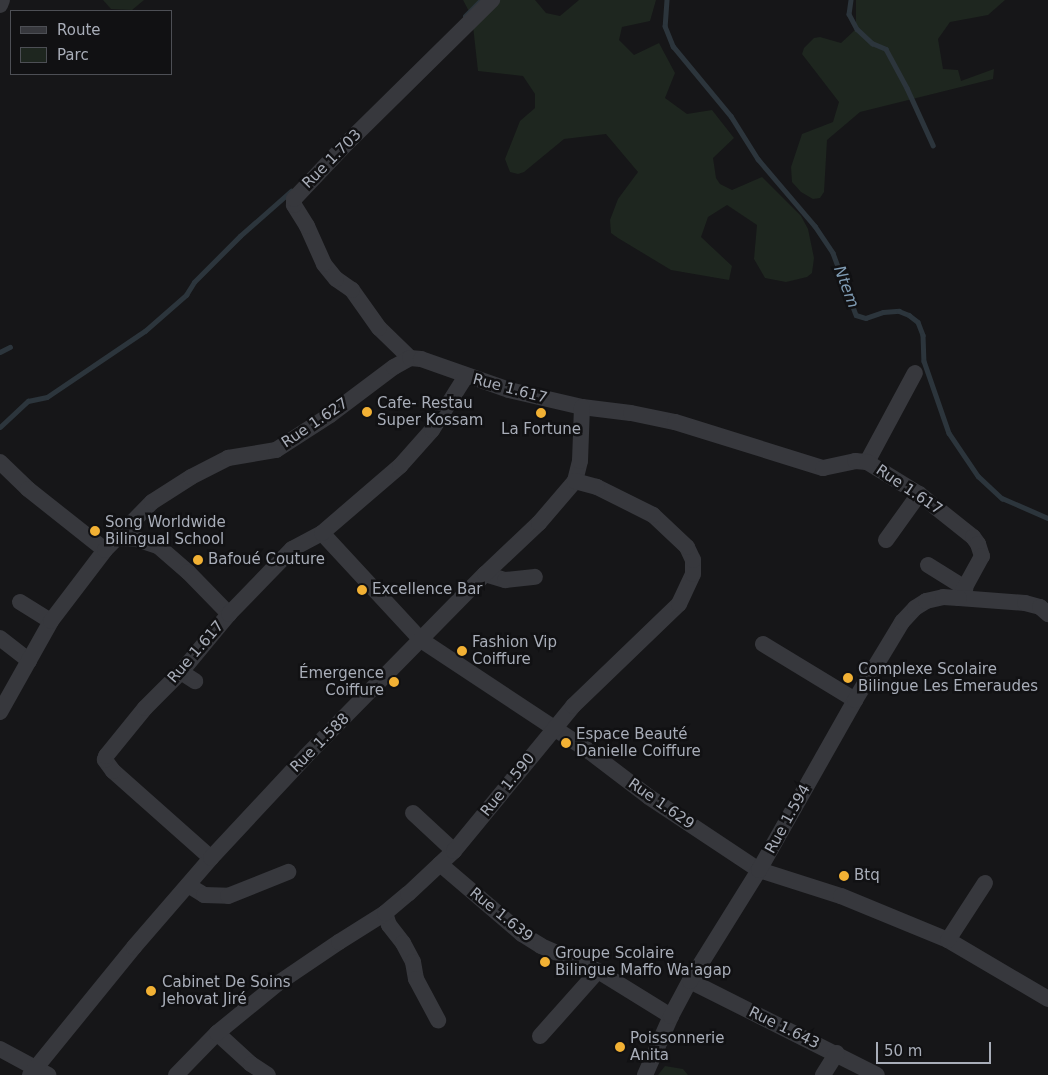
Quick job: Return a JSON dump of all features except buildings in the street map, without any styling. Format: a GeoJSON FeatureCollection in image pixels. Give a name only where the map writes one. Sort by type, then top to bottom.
{"type":"FeatureCollection","features":[{"type":"Feature","properties":{"kind":"street"},"geometry":{"type":"LineString","coordinates":[[0,5],[2,0]]}},
{"type":"Feature","properties":{"kind":"street","name":"Rue 1.703"},"geometry":{"type":"LineString","coordinates":[[410,358],[378,328],[352,290],[336,279],[324,264],[307,226],[294,205],[294,200],[340,150],[492,0]]}},
{"type":"Feature","properties":{"kind":"street"},"geometry":{"type":"LineString","coordinates":[[410,358],[421,359],[466,376]]}},
{"type":"Feature","properties":{"kind":"street","name":"Rue 1.627"},"geometry":{"type":"LineString","coordinates":[[0,712],[51,621],[110,544],[152,502],[191,477],[228,458],[276,450],[330,415],[394,367],[410,358]]}},
{"type":"Feature","properties":{"kind":"street"},"geometry":{"type":"LineString","coordinates":[[867,462],[915,373]]}},
{"type":"Feature","properties":{"kind":"street","name":"Rue 1.617"},"geometry":{"type":"LineString","coordinates":[[211,858],[138,795],[113,771],[105,760],[145,708],[181,672],[229,614],[292,549],[322,533],[400,466],[432,430],[466,376],[509,390],[582,407],[631,413],[675,422],[823,468],[855,461],[867,462],[919,494],[973,537],[982,551],[980,562],[962,593]]}},
{"type":"Feature","properties":{"kind":"street","name":"Rue 1.588"},"geometry":{"type":"LineString","coordinates":[[38,1073],[211,858],[306,756],[485,574],[539,524],[575,481],[580,461],[582,407]]}},
{"type":"Feature","properties":{"kind":"street"},"geometry":{"type":"LineString","coordinates":[[0,462],[28,489],[110,544],[136,539],[158,546],[188,572],[229,614]]}},
{"type":"Feature","properties":{"kind":"street","name":"Rue 1.590"},"geometry":{"type":"LineString","coordinates":[[176,1075],[217,1033],[277,984],[385,913],[454,851],[573,706],[679,604],[693,574],[693,560],[687,547],[653,515],[597,487],[575,481]]}},
{"type":"Feature","properties":{"kind":"street"},"geometry":{"type":"LineString","coordinates":[[886,540],[919,494]]}},
{"type":"Feature","properties":{"kind":"street","name":"Rue 1.629"},"geometry":{"type":"LineString","coordinates":[[322,533],[421,640],[590,752],[649,797],[759,870],[841,896],[948,940],[1048,998]]}},
{"type":"Feature","properties":{"kind":"street"},"geometry":{"type":"LineString","coordinates":[[928,565],[962,593],[1025,603],[1040,607],[1048,614]]}},
{"type":"Feature","properties":{"kind":"street"},"geometry":{"type":"LineString","coordinates":[[485,574],[505,580],[535,577]]}},
{"type":"Feature","properties":{"kind":"street","name":"Rue 1.594"},"geometry":{"type":"LineString","coordinates":[[645,1075],[690,982],[759,870],[855,700],[902,622],[914,608],[926,601],[962,593]]}},
{"type":"Feature","properties":{"kind":"street"},"geometry":{"type":"LineString","coordinates":[[20,602],[51,621]]}},
{"type":"Feature","properties":{"kind":"street"},"geometry":{"type":"LineString","coordinates":[[0,638],[30,661]]}},
{"type":"Feature","properties":{"kind":"street"},"geometry":{"type":"LineString","coordinates":[[764,644],[855,700]]}},
{"type":"Feature","properties":{"kind":"street"},"geometry":{"type":"LineString","coordinates":[[181,672],[195,681]]}},
{"type":"Feature","properties":{"kind":"street"},"geometry":{"type":"LineString","coordinates":[[413,813],[454,851]]}},
{"type":"Feature","properties":{"kind":"street","name":"Rue 1.639"},"geometry":{"type":"LineString","coordinates":[[440,864],[522,934],[541,946],[598,971],[672,1016]]}},
{"type":"Feature","properties":{"kind":"street"},"geometry":{"type":"LineString","coordinates":[[188,885],[204,895],[228,896],[288,872]]}},
{"type":"Feature","properties":{"kind":"street"},"geometry":{"type":"LineString","coordinates":[[948,940],[985,883]]}},
{"type":"Feature","properties":{"kind":"street"},"geometry":{"type":"LineString","coordinates":[[385,913],[388,925],[403,943],[414,962],[416,979],[438,1020]]}},
{"type":"Feature","properties":{"kind":"street"},"geometry":{"type":"LineString","coordinates":[[540,1036],[598,971]]}},
{"type":"Feature","properties":{"kind":"street","name":"Rue 1.643"},"geometry":{"type":"LineString","coordinates":[[690,982],[837,1053],[877,1075]]}},
{"type":"Feature","properties":{"kind":"street"},"geometry":{"type":"LineString","coordinates":[[217,1033],[251,1064],[268,1075]]}},
{"type":"Feature","properties":{"kind":"street"},"geometry":{"type":"LineString","coordinates":[[0,1049],[38,1073]]}},
{"type":"Feature","properties":{"kind":"street"},"geometry":{"type":"LineString","coordinates":[[823,1075],[837,1053]]}},
{"type":"Feature","properties":{"kind":"green space"},"geometry":{"type":"Polygon","coordinates":[[[103,0],[144,0],[132,10],[111,9],[103,0]]]}},
{"type":"Feature","properties":{"kind":"green space"},"geometry":{"type":"Polygon","coordinates":[[[463,0],[535,0],[546,13],[560,16],[579,0],[656,0],[650,21],[622,27],[619,40],[634,55],[659,43],[675,73],[665,98],[687,114],[712,110],[734,138],[713,158],[716,178],[720,184],[732,190],[762,177],[801,216],[808,229],[814,258],[812,273],[807,277],[786,282],[765,278],[754,259],[757,225],[727,205],[708,217],[701,237],[732,266],[729,280],[671,270],[618,238],[611,233],[610,220],[618,199],[638,172],[606,134],[564,139],[524,172],[518,174],[510,172],[505,159],[520,121],[535,108],[535,94],[523,76],[478,71],[472,17],[463,0]]]}},
{"type":"Feature","properties":{"kind":"green space"},"geometry":{"type":"Polygon","coordinates":[[[856,0],[1005,0],[988,15],[950,22],[938,39],[943,69],[958,70],[961,81],[994,69],[993,79],[860,112],[827,140],[824,192],[820,198],[813,199],[801,192],[792,182],[791,167],[802,134],[833,122],[839,102],[802,54],[804,48],[814,38],[820,37],[841,43],[856,29],[856,0]]]}},
{"type":"Feature","properties":{"kind":"green space"},"geometry":{"type":"Polygon","coordinates":[[[665,1066],[683,1069],[688,1075],[658,1075],[665,1066]]]}},
{"type":"Feature","properties":{"kind":"waterway"},"geometry":{"type":"LineString","coordinates":[[465,16],[481,0]]}},
{"type":"Feature","properties":{"kind":"waterway","name":"Ntem"},"geometry":{"type":"LineString","coordinates":[[667,0],[665,26],[673,46],[731,116],[758,159],[815,226],[833,253],[856,315],[866,318],[883,312],[899,311],[909,315],[918,322],[923,335],[924,361],[949,433],[978,476],[1002,498],[1048,518]]}},
{"type":"Feature","properties":{"kind":"waterway"},"geometry":{"type":"LineString","coordinates":[[851,0],[849,14],[857,29],[872,43],[886,49],[907,88],[933,145]]}},
{"type":"Feature","properties":{"kind":"waterway"},"geometry":{"type":"LineString","coordinates":[[0,427],[28,401],[47,397],[145,331],[186,295],[194,282],[240,236],[291,191]]}},
{"type":"Feature","properties":{"kind":"waterway"},"geometry":{"type":"LineString","coordinates":[[0,352],[10,347]]}},
{"type":"Feature","properties":{"kind":"place","name":"Cafe- Restau Super Kossam"},"geometry":{"type":"Point","coordinates":[367,412]}},
{"type":"Feature","properties":{"kind":"place","name":"La Fortune"},"geometry":{"type":"Point","coordinates":[541,413]}},
{"type":"Feature","properties":{"kind":"place","name":"Song Worldwide Bilingual School"},"geometry":{"type":"Point","coordinates":[95,531]}},
{"type":"Feature","properties":{"kind":"place","name":"Bafoué Couture"},"geometry":{"type":"Point","coordinates":[198,560]}},
{"type":"Feature","properties":{"kind":"place","name":"Excellence Bar"},"geometry":{"type":"Point","coordinates":[362,590]}},
{"type":"Feature","properties":{"kind":"place","name":"Fashion Vip Coiffure"},"geometry":{"type":"Point","coordinates":[462,651]}},
{"type":"Feature","properties":{"kind":"place","name":"Complexe Scolaire Bilingue Les Emeraudes"},"geometry":{"type":"Point","coordinates":[848,678]}},
{"type":"Feature","properties":{"kind":"place","name":"Émergence Coiffure"},"geometry":{"type":"Point","coordinates":[394,682]}},
{"type":"Feature","properties":{"kind":"place","name":"Espace Beauté Danielle Coiffure"},"geometry":{"type":"Point","coordinates":[566,743]}},
{"type":"Feature","properties":{"kind":"place","name":"Btq"},"geometry":{"type":"Point","coordinates":[844,876]}},
{"type":"Feature","properties":{"kind":"place","name":"Groupe Scolaire Bilingue Maffo Wa'agap"},"geometry":{"type":"Point","coordinates":[545,962]}},
{"type":"Feature","properties":{"kind":"place","name":"Cabinet De Soins Jehovat Jiré"},"geometry":{"type":"Point","coordinates":[151,991]}},
{"type":"Feature","properties":{"kind":"place","name":"Poissonnerie Anita"},"geometry":{"type":"Point","coordinates":[620,1047]}}]}
